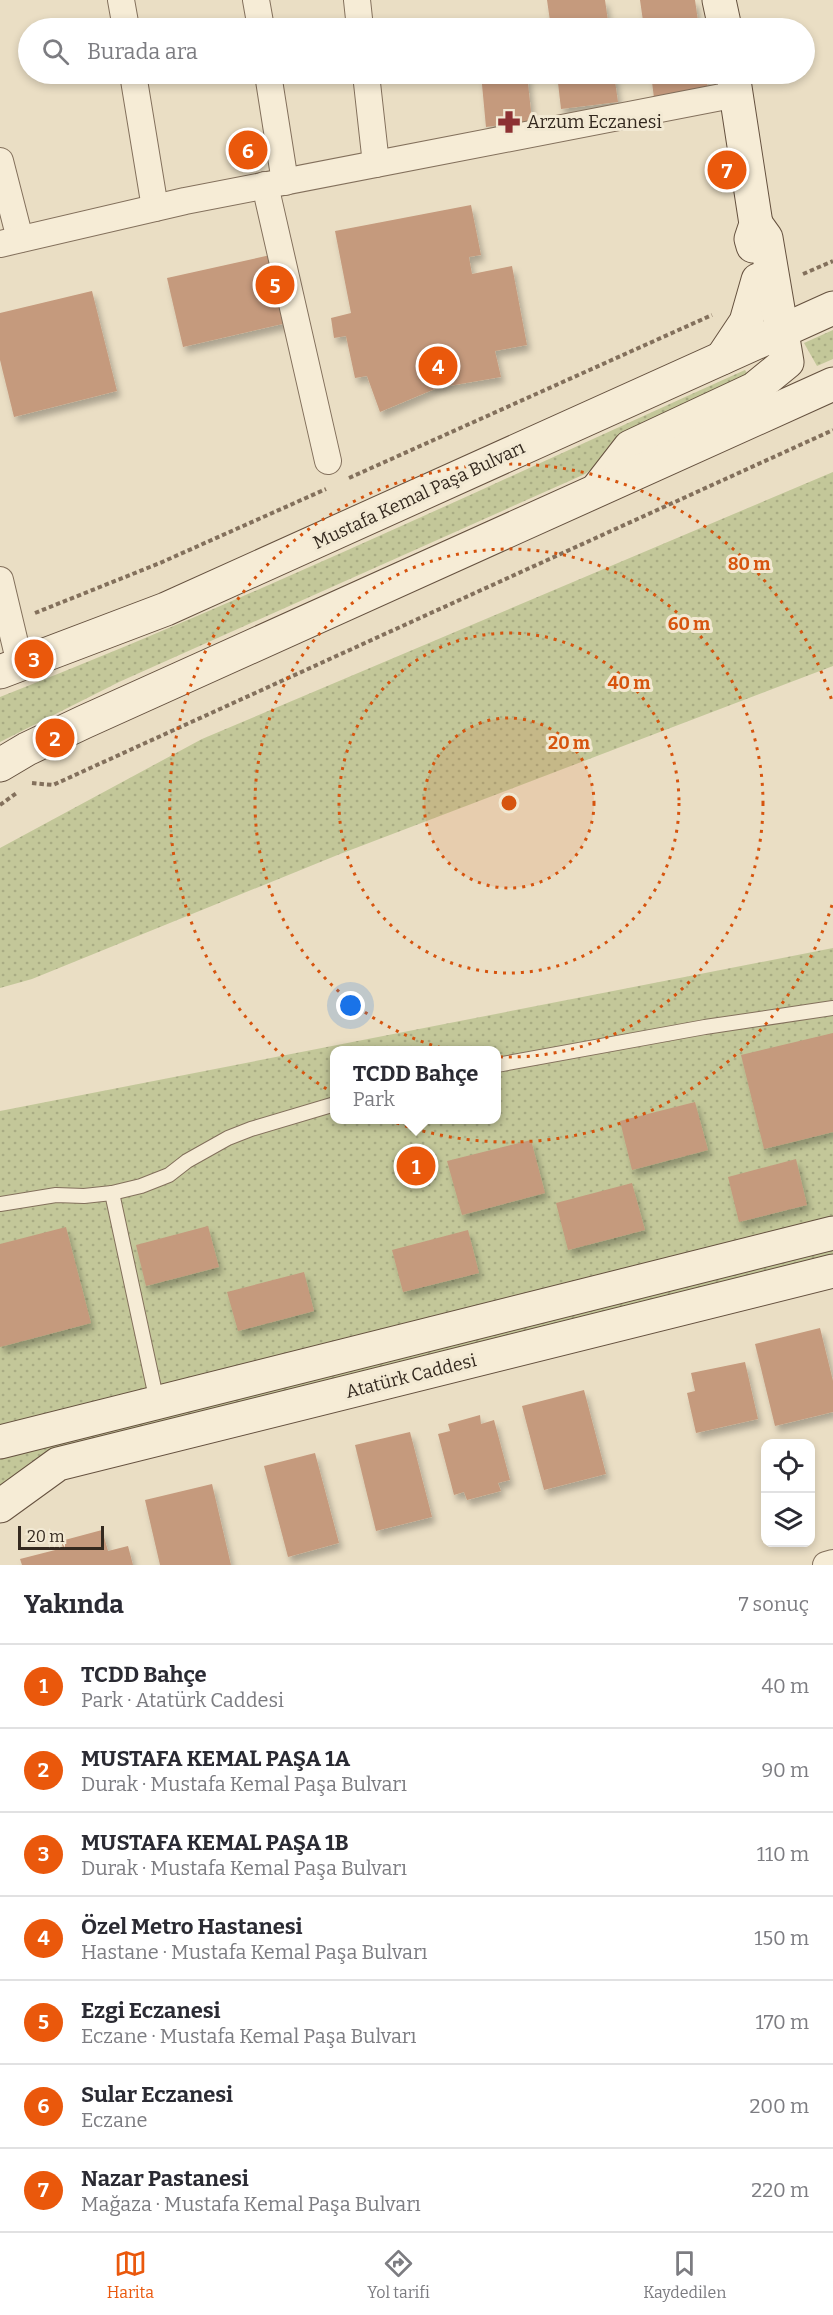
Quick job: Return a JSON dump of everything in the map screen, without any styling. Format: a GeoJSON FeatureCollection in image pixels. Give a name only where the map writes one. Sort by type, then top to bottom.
{"type":"FeatureCollection","features":[{"type":"Feature","properties":{"kind":"main road"},"geometry":{"type":"LineString","coordinates":[[719,0],[722,18]]}},
{"type":"Feature","properties":{"kind":"main road"},"geometry":{"type":"LineString","coordinates":[[735,84],[756,224],[766,238],[766,284],[777,345],[798,375],[833,370]]}},
{"type":"Feature","properties":{"kind":"main road"},"geometry":{"type":"LineString","coordinates":[[766,284],[801,300],[833,306]]}},
{"type":"Feature","properties":{"kind":"main road"},"geometry":{"type":"LineString","coordinates":[[722,358],[746,322],[766,284]]}},
{"type":"Feature","properties":{"kind":"main road","name":"Mustafa Kemal Paşa Bulvarı"},"geometry":{"type":"LineString","coordinates":[[10,668],[166,609],[722,358],[777,345],[833,306]]}},
{"type":"Feature","properties":{"kind":"main road"},"geometry":{"type":"LineString","coordinates":[[596,491],[630,447],[754,388],[777,345]]}},
{"type":"Feature","properties":{"kind":"main road"},"geometry":{"type":"LineString","coordinates":[[13,757],[833,384]]}},
{"type":"Feature","properties":{"kind":"main road","name":"Atatürk Caddesi"},"geometry":{"type":"LineString","coordinates":[[0,1442],[833,1233]]}},
{"type":"Feature","properties":{"kind":"main road","name":"Atatürk Caddesi"},"geometry":{"type":"LineString","coordinates":[[0,1506],[58,1464],[833,1272]]}},
{"type":"Feature","properties":{"kind":"street"},"geometry":{"type":"LineString","coordinates":[[121,0],[124,18]]}},
{"type":"Feature","properties":{"kind":"street"},"geometry":{"type":"LineString","coordinates":[[256,0],[259,18]]}},
{"type":"Feature","properties":{"kind":"street"},"geometry":{"type":"LineString","coordinates":[[357,0],[359,18]]}},
{"type":"Feature","properties":{"kind":"street"},"geometry":{"type":"LineString","coordinates":[[135,84],[155,208]]}},
{"type":"Feature","properties":{"kind":"street"},"geometry":{"type":"LineString","coordinates":[[269,84],[275,184],[335,476]]}},
{"type":"Feature","properties":{"kind":"street"},"geometry":{"type":"LineString","coordinates":[[367,84],[376,164]]}},
{"type":"Feature","properties":{"kind":"street"},"geometry":{"type":"LineString","coordinates":[[0,161],[10,242],[155,208],[376,164],[735,84]]}},
{"type":"Feature","properties":{"kind":"street"},"geometry":{"type":"LineString","coordinates":[[0,580],[10,623],[10,668]]}},
{"type":"Feature","properties":{"kind":"street"},"geometry":{"type":"LineString","coordinates":[[826,1565],[833,1563]]}},
{"type":"Feature","properties":{"kind":"lane"},"geometry":{"type":"LineString","coordinates":[[501,1064],[705,1027],[833,1008]]}},
{"type":"Feature","properties":{"kind":"lane"},"geometry":{"type":"LineString","coordinates":[[0,1204],[56,1195],[84,1196],[112,1193],[141,1186],[169,1175],[207,1149],[250,1129],[330,1105]]}},
{"type":"Feature","properties":{"kind":"lane"},"geometry":{"type":"LineString","coordinates":[[112,1193],[157,1402]]}},
{"type":"Feature","properties":{"kind":"path"},"geometry":{"type":"LineString","coordinates":[[10,623],[160,563],[335,476],[766,284],[833,261]]}},
{"type":"Feature","properties":{"kind":"path"},"geometry":{"type":"LineString","coordinates":[[32,783],[52,785],[833,430]]}},
{"type":"Feature","properties":{"kind":"green space"},"geometry":{"type":"Polygon","coordinates":[[[833,330],[833,359],[817,366],[804,343],[833,330]]]}},
{"type":"Feature","properties":{"kind":"green space"},"geometry":{"type":"Polygon","coordinates":[[[745,370],[752,382],[637,435],[585,474],[119,682],[0,742],[0,697],[282,579],[745,370]]]}},
{"type":"Feature","properties":{"kind":"green space"},"geometry":{"type":"Polygon","coordinates":[[[833,472],[833,666],[340,854],[32,979],[0,988],[0,848],[202,739],[833,472]]]}},
{"type":"Feature","properties":{"kind":"green space"},"geometry":{"type":"Polygon","coordinates":[[[833,948],[833,1221],[0,1431],[0,1111],[330,1046],[330,1124],[501,1124],[501,1046],[332,1046],[833,948]]]}},
{"type":"Feature","properties":{"kind":"green space"},"geometry":{"type":"Polygon","coordinates":[[[833,1245],[833,1254],[190,1417],[32,1461],[0,1490],[0,1459],[30,1449],[833,1245]]]}},
{"type":"Feature","properties":{"kind":"building"},"geometry":{"type":"Polygon","coordinates":[[[547,0],[605,0],[608,18],[550,18],[547,0]]]}},
{"type":"Feature","properties":{"kind":"building"},"geometry":{"type":"Polygon","coordinates":[[[640,0],[695,0],[698,18],[643,18],[640,0]]]}},
{"type":"Feature","properties":{"kind":"building"},"geometry":{"type":"Polygon","coordinates":[[[482,84],[528,84],[532,121],[486,127],[482,84]]]}},
{"type":"Feature","properties":{"kind":"building"},"geometry":{"type":"Polygon","coordinates":[[[558,84],[615,84],[618,102],[561,109],[558,84]]]}},
{"type":"Feature","properties":{"kind":"building"},"geometry":{"type":"Polygon","coordinates":[[[652,84],[707,84],[708,91],[654,98],[652,84]]]}},
{"type":"Feature","properties":{"kind":"building"},"geometry":{"type":"Polygon","coordinates":[[[471,205],[481,255],[469,257],[472,274],[512,266],[527,345],[495,351],[501,377],[437,388],[380,412],[367,376],[355,378],[346,336],[334,338],[331,318],[351,313],[335,231],[471,205]]]}},
{"type":"Feature","properties":{"kind":"building"},"geometry":{"type":"Polygon","coordinates":[[[275,254],[291,322],[183,347],[167,278],[275,254]]]}},
{"type":"Feature","properties":{"kind":"building"},"geometry":{"type":"Polygon","coordinates":[[[92,291],[117,391],[14,417],[0,360],[0,313],[92,291]]]}},
{"type":"Feature","properties":{"kind":"building"},"geometry":{"type":"Polygon","coordinates":[[[833,1033],[833,1132],[764,1149],[741,1055],[833,1033]]]}},
{"type":"Feature","properties":{"kind":"building"},"geometry":{"type":"Polygon","coordinates":[[[695,1102],[708,1150],[632,1170],[620,1121],[695,1102]]]}},
{"type":"Feature","properties":{"kind":"building"},"geometry":{"type":"Polygon","coordinates":[[[531,1140],[545,1193],[462,1215],[447,1161],[531,1140]]]}},
{"type":"Feature","properties":{"kind":"building"},"geometry":{"type":"Polygon","coordinates":[[[796,1159],[807,1205],[739,1222],[728,1177],[796,1159]]]}},
{"type":"Feature","properties":{"kind":"building"},"geometry":{"type":"Polygon","coordinates":[[[632,1183],[645,1230],[568,1250],[556,1203],[632,1183]]]}},
{"type":"Feature","properties":{"kind":"building"},"geometry":{"type":"Polygon","coordinates":[[[208,1226],[219,1267],[146,1286],[136,1245],[208,1226]]]}},
{"type":"Feature","properties":{"kind":"building"},"geometry":{"type":"Polygon","coordinates":[[[66,1227],[91,1323],[0,1347],[0,1244],[66,1227]]]}},
{"type":"Feature","properties":{"kind":"building"},"geometry":{"type":"Polygon","coordinates":[[[468,1230],[479,1273],[403,1292],[392,1250],[468,1230]]]}},
{"type":"Feature","properties":{"kind":"building"},"geometry":{"type":"Polygon","coordinates":[[[304,1272],[314,1311],[238,1331],[227,1292],[304,1272]]]}},
{"type":"Feature","properties":{"kind":"building"},"geometry":{"type":"Polygon","coordinates":[[[820,1328],[833,1381],[833,1412],[775,1426],[755,1344],[820,1328]]]}},
{"type":"Feature","properties":{"kind":"building"},"geometry":{"type":"Polygon","coordinates":[[[745,1362],[758,1419],[696,1433],[687,1393],[695,1391],[691,1373],[745,1362]]]}},
{"type":"Feature","properties":{"kind":"building"},"geometry":{"type":"Polygon","coordinates":[[[584,1390],[606,1474],[544,1490],[522,1406],[584,1390]]]}},
{"type":"Feature","properties":{"kind":"building"},"geometry":{"type":"Polygon","coordinates":[[[480,1415],[481,1424],[494,1420],[510,1480],[498,1483],[501,1491],[467,1500],[464,1492],[454,1495],[438,1434],[450,1431],[448,1424],[480,1415]]]}},
{"type":"Feature","properties":{"kind":"building"},"geometry":{"type":"Polygon","coordinates":[[[410,1432],[432,1517],[376,1531],[355,1445],[410,1432]]]}},
{"type":"Feature","properties":{"kind":"building"},"geometry":{"type":"Polygon","coordinates":[[[315,1453],[339,1543],[288,1557],[264,1466],[315,1453]]]}},
{"type":"Feature","properties":{"kind":"building"},"geometry":{"type":"Polygon","coordinates":[[[212,1484],[231,1565],[160,1565],[145,1500],[212,1484]]]}},
{"type":"Feature","properties":{"kind":"building"},"geometry":{"type":"Polygon","coordinates":[[[102,1530],[108,1551],[128,1546],[133,1565],[22,1565],[20,1559],[63,1548],[61,1541],[102,1530]]]}},
{"type":"Feature","properties":{"kind":"place","name":"Arzum Eczanesi"},"geometry":{"type":"Point","coordinates":[509,122]}},
{"type":"Feature","properties":{"kind":"place","name":"Sular Eczanesi"},"geometry":{"type":"Point","coordinates":[248,150]}},
{"type":"Feature","properties":{"kind":"place","name":"Nazar Pastanesi"},"geometry":{"type":"Point","coordinates":[727,170]}},
{"type":"Feature","properties":{"kind":"place","name":"Ezgi Eczanesi"},"geometry":{"type":"Point","coordinates":[275,285]}},
{"type":"Feature","properties":{"kind":"place","name":"Özel Metro Hastanesi"},"geometry":{"type":"Point","coordinates":[438,366]}},
{"type":"Feature","properties":{"kind":"place","name":"MUSTAFA KEMAL PAŞA 1B"},"geometry":{"type":"Point","coordinates":[34,659]}},
{"type":"Feature","properties":{"kind":"place","name":"MUSTAFA KEMAL PAŞA 1A"},"geometry":{"type":"Point","coordinates":[55,738]}},
{"type":"Feature","properties":{"kind":"place","name":"TCDD Bahçe"},"geometry":{"type":"Point","coordinates":[416,1166]}}]}
